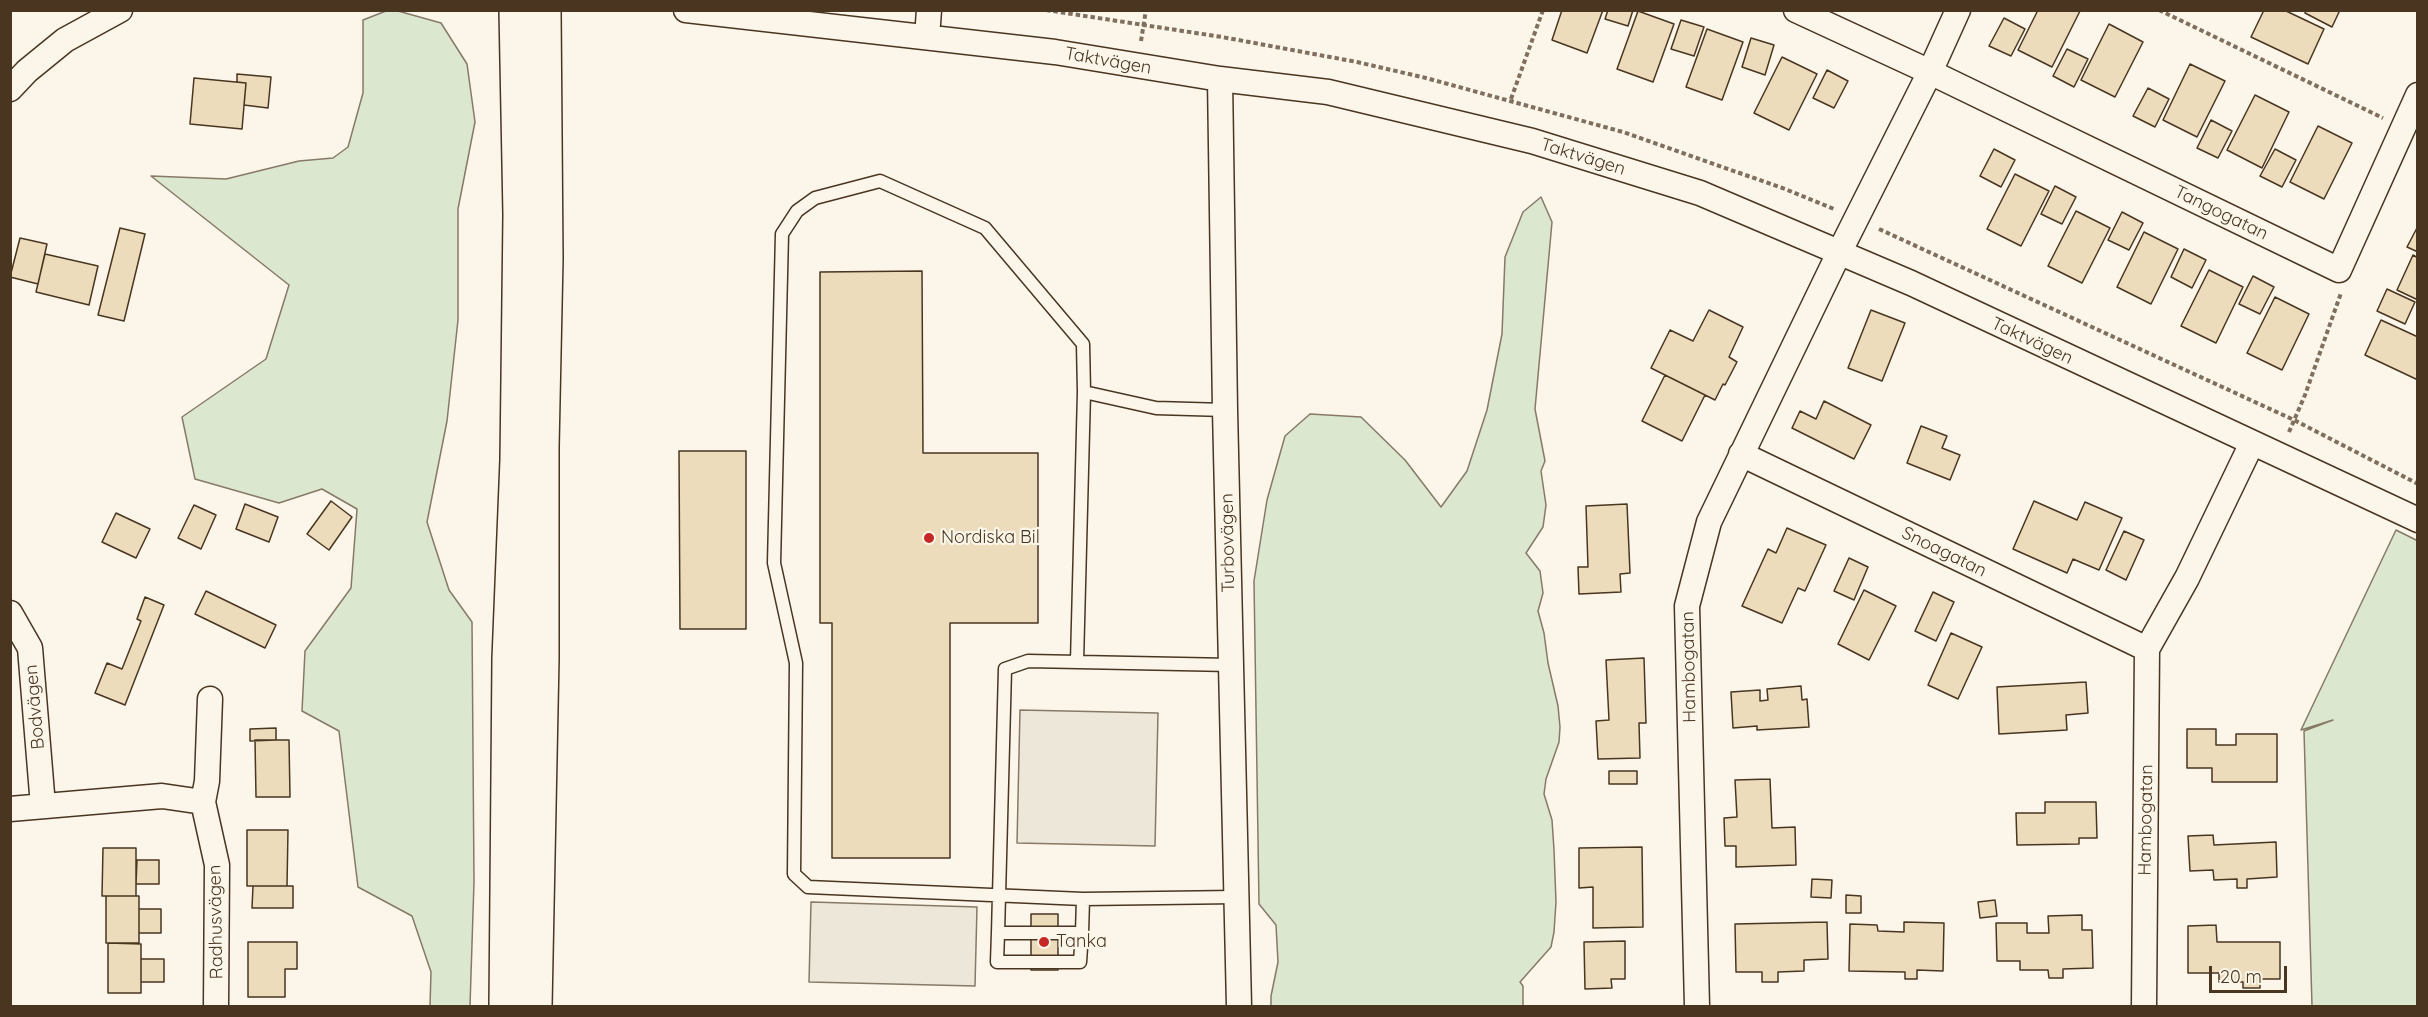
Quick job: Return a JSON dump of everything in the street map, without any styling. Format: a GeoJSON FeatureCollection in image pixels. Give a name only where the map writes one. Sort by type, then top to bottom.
{"type":"FeatureCollection","features":[{"type":"Feature","properties":{"kind":"highway"},"geometry":{"type":"LineString","coordinates":[[530,14],[546,235],[542,447],[542,658],[535,1006]]}},
{"type":"Feature","properties":{"kind":"highway"},"geometry":{"type":"LineString","coordinates":[[506,1006],[509,659],[517,460],[520,214],[530,14]]}},
{"type":"Feature","properties":{"kind":"highway"},"geometry":{"type":"LineString","coordinates":[[536,930],[540,1006]]}},
{"type":"Feature","properties":{"kind":"street","name":"Taktvägen"},"geometry":{"type":"LineString","coordinates":[[686,10],[1056,52],[1220,79],[1328,92],[1532,141],[1700,193],[1839,252],[1911,283],[2418,520]]}},
{"type":"Feature","properties":{"kind":"street"},"geometry":{"type":"LineString","coordinates":[[927,37],[929,10]]}},
{"type":"Feature","properties":{"kind":"street","name":"Tangogatan"},"geometry":{"type":"LineString","coordinates":[[1796,10],[1930,72],[2339,270]]}},
{"type":"Feature","properties":{"kind":"street"},"geometry":{"type":"LineString","coordinates":[[1839,252],[1930,72],[1958,10]]}},
{"type":"Feature","properties":{"kind":"street"},"geometry":{"type":"LineString","coordinates":[[10,89],[27,71],[65,40],[112,12]]}},
{"type":"Feature","properties":{"kind":"street","name":"Turbovägen"},"geometry":{"type":"LineString","coordinates":[[1220,79],[1239,1006]]}},
{"type":"Feature","properties":{"kind":"street"},"geometry":{"type":"LineString","coordinates":[[2339,270],[2418,95]]}},
{"type":"Feature","properties":{"kind":"street","name":"Hambogatan"},"geometry":{"type":"LineString","coordinates":[[1696,1006],[1687,606],[1708,522],[1839,252]]}},
{"type":"Feature","properties":{"kind":"street","name":"Hambogatan"},"geometry":{"type":"LineString","coordinates":[[2144,1006],[2147,649],[2187,578],[2252,443]]}},
{"type":"Feature","properties":{"kind":"street","name":"Snoagatan"},"geometry":{"type":"LineString","coordinates":[[1741,454],[2147,649]]}},
{"type":"Feature","properties":{"kind":"street","name":"Bodvägen"},"geometry":{"type":"LineString","coordinates":[[10,613],[30,648],[43,806]]}},
{"type":"Feature","properties":{"kind":"street","name":"Radhusvägen"},"geometry":{"type":"LineString","coordinates":[[210,699],[207,781],[203,802],[217,865],[216,1006]]}},
{"type":"Feature","properties":{"kind":"street"},"geometry":{"type":"LineString","coordinates":[[10,809],[162,796],[203,802]]}},
{"type":"Feature","properties":{"kind":"lane"},"geometry":{"type":"LineString","coordinates":[[1077,662],[1084,392],[1083,344],[985,228],[880,182],[815,198],[797,211],[782,234],[774,562],[796,663],[794,874],[808,887],[1083,899],[1236,897]]}},
{"type":"Feature","properties":{"kind":"lane"},"geometry":{"type":"LineString","coordinates":[[1084,392],[1156,408],[1225,410]]}},
{"type":"Feature","properties":{"kind":"lane"},"geometry":{"type":"LineString","coordinates":[[1083,899],[1080,962],[997,962],[1005,669],[1028,661],[1231,665]]}},
{"type":"Feature","properties":{"kind":"lane"},"geometry":{"type":"LineString","coordinates":[[998,933],[1082,933]]}},
{"type":"Feature","properties":{"kind":"path"},"geometry":{"type":"LineString","coordinates":[[1137,66],[1146,10]]}},
{"type":"Feature","properties":{"kind":"path"},"geometry":{"type":"LineString","coordinates":[[1511,99],[1543,10]]}},
{"type":"Feature","properties":{"kind":"path"},"geometry":{"type":"LineString","coordinates":[[2159,10],[2403,128]]}},
{"type":"Feature","properties":{"kind":"path"},"geometry":{"type":"LineString","coordinates":[[2279,455],[2305,395],[2341,296],[2339,270]]}},
{"type":"Feature","properties":{"kind":"green space"},"geometry":{"type":"Polygon","coordinates":[[[386,11],[398,11],[441,23],[467,64],[475,122],[458,209],[458,320],[447,421],[427,522],[449,590],[472,622],[474,882],[470,1006],[430,1006],[431,972],[412,916],[358,887],[339,731],[302,711],[305,651],[351,588],[357,509],[322,489],[279,503],[195,479],[182,417],[266,359],[289,285],[151,176],[226,179],[299,161],[333,158],[348,147],[363,93],[363,20],[386,11]]]}},
{"type":"Feature","properties":{"kind":"green space"},"geometry":{"type":"Polygon","coordinates":[[[1541,197],[1552,222],[1535,409],[1545,461],[1541,471],[1546,505],[1543,527],[1526,553],[1540,571],[1543,593],[1538,611],[1558,706],[1560,727],[1559,742],[1546,779],[1544,794],[1552,820],[1554,850],[1556,902],[1551,947],[1520,982],[1523,986],[1523,1006],[1271,1006],[1278,962],[1276,925],[1259,904],[1254,581],[1267,500],[1285,436],[1310,414],[1361,417],[1405,460],[1441,507],[1467,471],[1487,410],[1502,334],[1505,257],[1523,212],[1541,197]]]}},
{"type":"Feature","properties":{"kind":"green space"},"geometry":{"type":"Polygon","coordinates":[[[2396,530],[2418,541],[2417,1006],[2312,1006],[2304,731],[2333,720],[2301,730],[2396,530]]]}},
{"type":"Feature","properties":{"kind":"shaded area"},"geometry":{"type":"Polygon","coordinates":[[[1020,710],[1158,713],[1155,846],[1017,843],[1020,710]]]}},
{"type":"Feature","properties":{"kind":"shaded area"},"geometry":{"type":"Polygon","coordinates":[[[811,902],[977,907],[975,986],[809,982],[811,902]]]}},
{"type":"Feature","properties":{"kind":"building"},"geometry":{"type":"Polygon","coordinates":[[[1562,10],[1603,10],[1587,53],[1552,40],[1562,10]]]}},
{"type":"Feature","properties":{"kind":"building"},"geometry":{"type":"Polygon","coordinates":[[[1608,10],[1633,10],[1628,26],[1605,19],[1608,10]]]}},
{"type":"Feature","properties":{"kind":"building"},"geometry":{"type":"Polygon","coordinates":[[[2038,10],[2080,11],[2052,67],[2018,50],[2038,10]]]}},
{"type":"Feature","properties":{"kind":"building"},"geometry":{"type":"Polygon","coordinates":[[[2264,10],[2284,10],[2324,29],[2308,64],[2251,37],[2264,10]]]}},
{"type":"Feature","properties":{"kind":"building"},"geometry":{"type":"Polygon","coordinates":[[[2306,10],[2340,10],[2332,27],[2305,13],[2306,10]]]}},
{"type":"Feature","properties":{"kind":"building"},"geometry":{"type":"Polygon","coordinates":[[[1638,11],[1674,24],[1653,82],[1617,69],[1638,11]]]}},
{"type":"Feature","properties":{"kind":"building"},"geometry":{"type":"Polygon","coordinates":[[[2004,18],[2025,29],[2011,56],[1989,46],[2004,18]]]}},
{"type":"Feature","properties":{"kind":"building"},"geometry":{"type":"Polygon","coordinates":[[[1681,20],[1704,27],[1694,56],[1671,49],[1681,20]]]}},
{"type":"Feature","properties":{"kind":"building"},"geometry":{"type":"Polygon","coordinates":[[[2109,24],[2143,42],[2115,97],[2081,80],[2109,24]]]}},
{"type":"Feature","properties":{"kind":"building"},"geometry":{"type":"Polygon","coordinates":[[[1707,29],[1743,42],[1722,100],[1686,87],[1707,29]]]}},
{"type":"Feature","properties":{"kind":"building"},"geometry":{"type":"Polygon","coordinates":[[[1751,38],[1774,45],[1765,75],[1742,67],[1751,38]]]}},
{"type":"Feature","properties":{"kind":"building"},"geometry":{"type":"Polygon","coordinates":[[[2067,49],[2088,59],[2074,87],[2053,76],[2067,49]]]}},
{"type":"Feature","properties":{"kind":"building"},"geometry":{"type":"Polygon","coordinates":[[[1782,57],[1817,74],[1789,130],[1754,113],[1782,57]]]}},
{"type":"Feature","properties":{"kind":"building"},"geometry":{"type":"Polygon","coordinates":[[[2190,64],[2225,81],[2197,137],[2163,120],[2190,64]]]}},
{"type":"Feature","properties":{"kind":"building"},"geometry":{"type":"Polygon","coordinates":[[[1827,70],[1848,81],[1834,108],[1813,98],[1827,70]]]}},
{"type":"Feature","properties":{"kind":"building"},"geometry":{"type":"Polygon","coordinates":[[[237,74],[271,77],[268,108],[244,105],[246,83],[237,82],[237,74]]]}},
{"type":"Feature","properties":{"kind":"building"},"geometry":{"type":"Polygon","coordinates":[[[194,78],[246,83],[242,129],[190,124],[194,78]]]}},
{"type":"Feature","properties":{"kind":"building"},"geometry":{"type":"Polygon","coordinates":[[[2148,88],[2169,99],[2155,127],[2133,116],[2148,88]]]}},
{"type":"Feature","properties":{"kind":"building"},"geometry":{"type":"Polygon","coordinates":[[[2255,95],[2289,112],[2262,168],[2227,150],[2255,95]]]}},
{"type":"Feature","properties":{"kind":"building"},"geometry":{"type":"Polygon","coordinates":[[[2211,120],[2232,131],[2218,158],[2197,148],[2211,120]]]}},
{"type":"Feature","properties":{"kind":"building"},"geometry":{"type":"Polygon","coordinates":[[[2318,126],[2352,143],[2324,199],[2290,182],[2318,126]]]}},
{"type":"Feature","properties":{"kind":"building"},"geometry":{"type":"Polygon","coordinates":[[[1994,149],[2015,160],[2001,187],[1980,176],[1994,149]]]}},
{"type":"Feature","properties":{"kind":"building"},"geometry":{"type":"Polygon","coordinates":[[[2275,149],[2296,160],[2282,187],[2260,176],[2275,149]]]}},
{"type":"Feature","properties":{"kind":"building"},"geometry":{"type":"Polygon","coordinates":[[[2015,174],[2049,191],[2021,246],[1987,229],[2015,174]]]}},
{"type":"Feature","properties":{"kind":"building"},"geometry":{"type":"Polygon","coordinates":[[[2055,186],[2076,197],[2062,224],[2041,214],[2055,186]]]}},
{"type":"Feature","properties":{"kind":"building"},"geometry":{"type":"Polygon","coordinates":[[[2076,211],[2110,228],[2082,283],[2048,266],[2076,211]]]}},
{"type":"Feature","properties":{"kind":"building"},"geometry":{"type":"Polygon","coordinates":[[[2122,212],[2143,223],[2129,250],[2108,240],[2122,212]]]}},
{"type":"Feature","properties":{"kind":"building"},"geometry":{"type":"Polygon","coordinates":[[[2418,226],[2418,252],[2407,247],[2418,226]]]}},
{"type":"Feature","properties":{"kind":"building"},"geometry":{"type":"Polygon","coordinates":[[[120,228],[145,234],[124,321],[98,315],[120,228]]]}},
{"type":"Feature","properties":{"kind":"building"},"geometry":{"type":"Polygon","coordinates":[[[2144,232],[2178,249],[2151,304],[2117,287],[2144,232]]]}},
{"type":"Feature","properties":{"kind":"building"},"geometry":{"type":"Polygon","coordinates":[[[20,238],[47,244],[38,284],[10,277],[20,238]]]}},
{"type":"Feature","properties":{"kind":"building"},"geometry":{"type":"Polygon","coordinates":[[[2184,249],[2206,260],[2192,288],[2171,277],[2184,249]]]}},
{"type":"Feature","properties":{"kind":"building"},"geometry":{"type":"Polygon","coordinates":[[[45,254],[98,266],[89,305],[36,292],[45,254]]]}},
{"type":"Feature","properties":{"kind":"building"},"geometry":{"type":"Polygon","coordinates":[[[2413,255],[2418,258],[2418,300],[2397,290],[2413,255]]]}},
{"type":"Feature","properties":{"kind":"building"},"geometry":{"type":"Polygon","coordinates":[[[2209,270],[2243,287],[2216,343],[2181,326],[2209,270]]]}},
{"type":"Feature","properties":{"kind":"building","name":"Nordiska Bil"},"geometry":{"type":"Polygon","coordinates":[[[922,271],[923,453],[1038,453],[1038,623],[950,623],[950,858],[832,858],[832,623],[820,623],[820,272],[922,271]]]}},
{"type":"Feature","properties":{"kind":"building"},"geometry":{"type":"Polygon","coordinates":[[[2253,276],[2274,287],[2260,314],[2239,304],[2253,276]]]}},
{"type":"Feature","properties":{"kind":"building"},"geometry":{"type":"Polygon","coordinates":[[[2387,289],[2415,302],[2405,324],[2377,311],[2387,289]]]}},
{"type":"Feature","properties":{"kind":"building"},"geometry":{"type":"Polygon","coordinates":[[[2275,297],[2309,314],[2282,370],[2247,353],[2275,297]]]}},
{"type":"Feature","properties":{"kind":"building"},"geometry":{"type":"Polygon","coordinates":[[[1709,310],[1743,327],[1729,357],[1737,362],[1715,400],[1651,368],[1670,330],[1693,341],[1709,310]]]}},
{"type":"Feature","properties":{"kind":"building"},"geometry":{"type":"Polygon","coordinates":[[[1871,310],[1905,323],[1882,381],[1848,368],[1871,310]]]}},
{"type":"Feature","properties":{"kind":"building"},"geometry":{"type":"Polygon","coordinates":[[[2381,320],[2418,337],[2418,380],[2365,355],[2381,320]]]}},
{"type":"Feature","properties":{"kind":"building"},"geometry":{"type":"Polygon","coordinates":[[[1665,375],[1705,395],[1682,441],[1642,421],[1665,375]]]}},
{"type":"Feature","properties":{"kind":"building"},"geometry":{"type":"Polygon","coordinates":[[[1824,401],[1871,425],[1854,459],[1792,428],[1800,411],[1816,419],[1824,401]]]}},
{"type":"Feature","properties":{"kind":"building"},"geometry":{"type":"Polygon","coordinates":[[[1921,426],[1947,436],[1942,448],[1960,455],[1950,480],[1907,463],[1921,426]]]}},
{"type":"Feature","properties":{"kind":"building"},"geometry":{"type":"Polygon","coordinates":[[[679,451],[746,451],[746,629],[680,629],[679,451]]]}},
{"type":"Feature","properties":{"kind":"building"},"geometry":{"type":"Polygon","coordinates":[[[331,501],[352,517],[329,550],[307,534],[331,501]]]}},
{"type":"Feature","properties":{"kind":"building"},"geometry":{"type":"Polygon","coordinates":[[[2034,501],[2077,520],[2085,502],[2122,518],[2099,570],[2073,559],[2067,573],[2013,549],[2034,501]]]}},
{"type":"Feature","properties":{"kind":"building"},"geometry":{"type":"Polygon","coordinates":[[[245,504],[278,517],[269,542],[236,529],[245,504]]]}},
{"type":"Feature","properties":{"kind":"building"},"geometry":{"type":"Polygon","coordinates":[[[1627,504],[1630,573],[1620,574],[1621,592],[1579,594],[1578,567],[1588,567],[1586,506],[1627,504]]]}},
{"type":"Feature","properties":{"kind":"building"},"geometry":{"type":"Polygon","coordinates":[[[194,505],[216,515],[201,549],[178,538],[194,505]]]}},
{"type":"Feature","properties":{"kind":"building"},"geometry":{"type":"Polygon","coordinates":[[[116,513],[150,529],[136,558],[102,542],[116,513]]]}},
{"type":"Feature","properties":{"kind":"building"},"geometry":{"type":"Polygon","coordinates":[[[1787,528],[1826,545],[1805,591],[1798,588],[1782,623],[1742,606],[1768,549],[1776,553],[1787,528]]]}},
{"type":"Feature","properties":{"kind":"building"},"geometry":{"type":"Polygon","coordinates":[[[2124,531],[2144,540],[2126,580],[2106,570],[2124,531]]]}},
{"type":"Feature","properties":{"kind":"building"},"geometry":{"type":"Polygon","coordinates":[[[1849,558],[1868,567],[1854,600],[1834,591],[1849,558]]]}},
{"type":"Feature","properties":{"kind":"building"},"geometry":{"type":"Polygon","coordinates":[[[1864,590],[1896,606],[1869,660],[1838,644],[1864,590]]]}},
{"type":"Feature","properties":{"kind":"building"},"geometry":{"type":"Polygon","coordinates":[[[206,591],[276,625],[265,648],[195,614],[206,591]]]}},
{"type":"Feature","properties":{"kind":"building"},"geometry":{"type":"Polygon","coordinates":[[[1933,592],[1954,602],[1936,641],[1915,631],[1933,592]]]}},
{"type":"Feature","properties":{"kind":"building"},"geometry":{"type":"Polygon","coordinates":[[[145,597],[164,605],[125,705],[95,693],[107,663],[122,669],[141,621],[137,619],[145,597]]]}},
{"type":"Feature","properties":{"kind":"building"},"geometry":{"type":"Polygon","coordinates":[[[1951,633],[1982,647],[1958,699],[1928,685],[1951,633]]]}},
{"type":"Feature","properties":{"kind":"building"},"geometry":{"type":"Polygon","coordinates":[[[1644,658],[1646,723],[1639,723],[1640,758],[1598,759],[1596,721],[1609,720],[1606,660],[1644,658]]]}},
{"type":"Feature","properties":{"kind":"building"},"geometry":{"type":"Polygon","coordinates":[[[2086,682],[2088,713],[2066,715],[2067,730],[1999,734],[1997,687],[2086,682]]]}},
{"type":"Feature","properties":{"kind":"building"},"geometry":{"type":"Polygon","coordinates":[[[1801,686],[1802,700],[1807,699],[1809,727],[1757,730],[1757,726],[1733,728],[1731,692],[1760,690],[1760,701],[1768,700],[1767,689],[1801,686]]]}},
{"type":"Feature","properties":{"kind":"building"},"geometry":{"type":"Polygon","coordinates":[[[276,728],[276,740],[250,741],[250,729],[276,728]]]}},
{"type":"Feature","properties":{"kind":"building"},"geometry":{"type":"Polygon","coordinates":[[[2187,729],[2216,729],[2216,745],[2236,745],[2236,734],[2277,734],[2277,782],[2212,782],[2212,768],[2187,768],[2187,729]]]}},
{"type":"Feature","properties":{"kind":"building"},"geometry":{"type":"Polygon","coordinates":[[[255,740],[289,740],[290,797],[256,797],[255,740]]]}},
{"type":"Feature","properties":{"kind":"building"},"geometry":{"type":"Polygon","coordinates":[[[1609,771],[1637,771],[1637,784],[1609,784],[1609,771]]]}},
{"type":"Feature","properties":{"kind":"building"},"geometry":{"type":"Polygon","coordinates":[[[1770,779],[1772,828],[1795,827],[1796,865],[1736,867],[1736,846],[1725,846],[1724,818],[1737,817],[1735,780],[1770,779]]]}},
{"type":"Feature","properties":{"kind":"building"},"geometry":{"type":"Polygon","coordinates":[[[2045,802],[2096,802],[2097,838],[2079,838],[2079,844],[2017,845],[2016,813],[2045,813],[2045,802]]]}},
{"type":"Feature","properties":{"kind":"building"},"geometry":{"type":"Polygon","coordinates":[[[247,830],[288,830],[287,886],[247,886],[247,830]]]}},
{"type":"Feature","properties":{"kind":"building"},"geometry":{"type":"Polygon","coordinates":[[[2213,835],[2214,845],[2276,842],[2277,877],[2247,879],[2247,888],[2237,888],[2237,879],[2214,880],[2213,870],[2190,871],[2188,836],[2213,835]]]}},
{"type":"Feature","properties":{"kind":"building"},"geometry":{"type":"Polygon","coordinates":[[[1642,847],[1643,927],[1593,928],[1593,887],[1579,888],[1579,848],[1642,847]]]}},
{"type":"Feature","properties":{"kind":"building"},"geometry":{"type":"Polygon","coordinates":[[[103,848],[136,848],[136,896],[102,896],[103,848]]]}},
{"type":"Feature","properties":{"kind":"building"},"geometry":{"type":"Polygon","coordinates":[[[137,860],[159,860],[159,884],[136,884],[137,860]]]}},
{"type":"Feature","properties":{"kind":"building"},"geometry":{"type":"Polygon","coordinates":[[[1812,879],[1832,880],[1831,898],[1811,897],[1812,879]]]}},
{"type":"Feature","properties":{"kind":"building"},"geometry":{"type":"Polygon","coordinates":[[[253,886],[293,886],[293,908],[252,908],[253,886]]]}},
{"type":"Feature","properties":{"kind":"building"},"geometry":{"type":"Polygon","coordinates":[[[1846,895],[1861,896],[1861,913],[1846,913],[1846,895]]]}},
{"type":"Feature","properties":{"kind":"building"},"geometry":{"type":"Polygon","coordinates":[[[106,896],[139,896],[139,943],[106,943],[106,896]]]}},
{"type":"Feature","properties":{"kind":"building"},"geometry":{"type":"Polygon","coordinates":[[[1995,900],[1997,916],[1980,918],[1978,902],[1995,900]]]}},
{"type":"Feature","properties":{"kind":"building"},"geometry":{"type":"Polygon","coordinates":[[[139,909],[161,909],[161,933],[139,933],[139,909]]]}},
{"type":"Feature","properties":{"kind":"building","name":"Tanka"},"geometry":{"type":"Polygon","coordinates":[[[1031,914],[1058,914],[1058,970],[1031,970],[1031,914]]]}},
{"type":"Feature","properties":{"kind":"building"},"geometry":{"type":"Polygon","coordinates":[[[2082,915],[2082,930],[2092,930],[2093,968],[2063,969],[2063,978],[2049,978],[2048,970],[2020,970],[2020,961],[1997,961],[1996,923],[2027,923],[2027,933],[2049,933],[2048,916],[2082,915]]]}},
{"type":"Feature","properties":{"kind":"building"},"geometry":{"type":"Polygon","coordinates":[[[1827,922],[1828,959],[1804,960],[1804,971],[1778,972],[1778,982],[1762,982],[1762,972],[1736,972],[1735,924],[1827,922]]]}},
{"type":"Feature","properties":{"kind":"building"},"geometry":{"type":"Polygon","coordinates":[[[1904,922],[1944,923],[1943,971],[1917,970],[1917,979],[1905,979],[1905,972],[1849,971],[1850,924],[1877,925],[1878,931],[1904,932],[1904,922]]]}},
{"type":"Feature","properties":{"kind":"building"},"geometry":{"type":"Polygon","coordinates":[[[2216,925],[2217,942],[2280,942],[2280,979],[2260,979],[2260,988],[2243,988],[2243,982],[2219,982],[2219,973],[2188,973],[2188,926],[2216,925]]]}},
{"type":"Feature","properties":{"kind":"building"},"geometry":{"type":"Polygon","coordinates":[[[1625,941],[1625,979],[1611,979],[1612,988],[1585,989],[1584,942],[1625,941]]]}},
{"type":"Feature","properties":{"kind":"building"},"geometry":{"type":"Polygon","coordinates":[[[248,942],[297,942],[297,969],[285,969],[285,997],[248,997],[248,942]]]}},
{"type":"Feature","properties":{"kind":"building"},"geometry":{"type":"Polygon","coordinates":[[[108,943],[141,944],[141,993],[108,993],[108,943]]]}},
{"type":"Feature","properties":{"kind":"building"},"geometry":{"type":"Polygon","coordinates":[[[141,959],[164,959],[164,982],[141,982],[141,959]]]}},
{"type":"Feature","properties":{"kind":"place","name":"Nordiska Bil"},"geometry":{"type":"Point","coordinates":[929,538]}},
{"type":"Feature","properties":{"kind":"place","name":"Tanka"},"geometry":{"type":"Point","coordinates":[1044,942]}}]}
